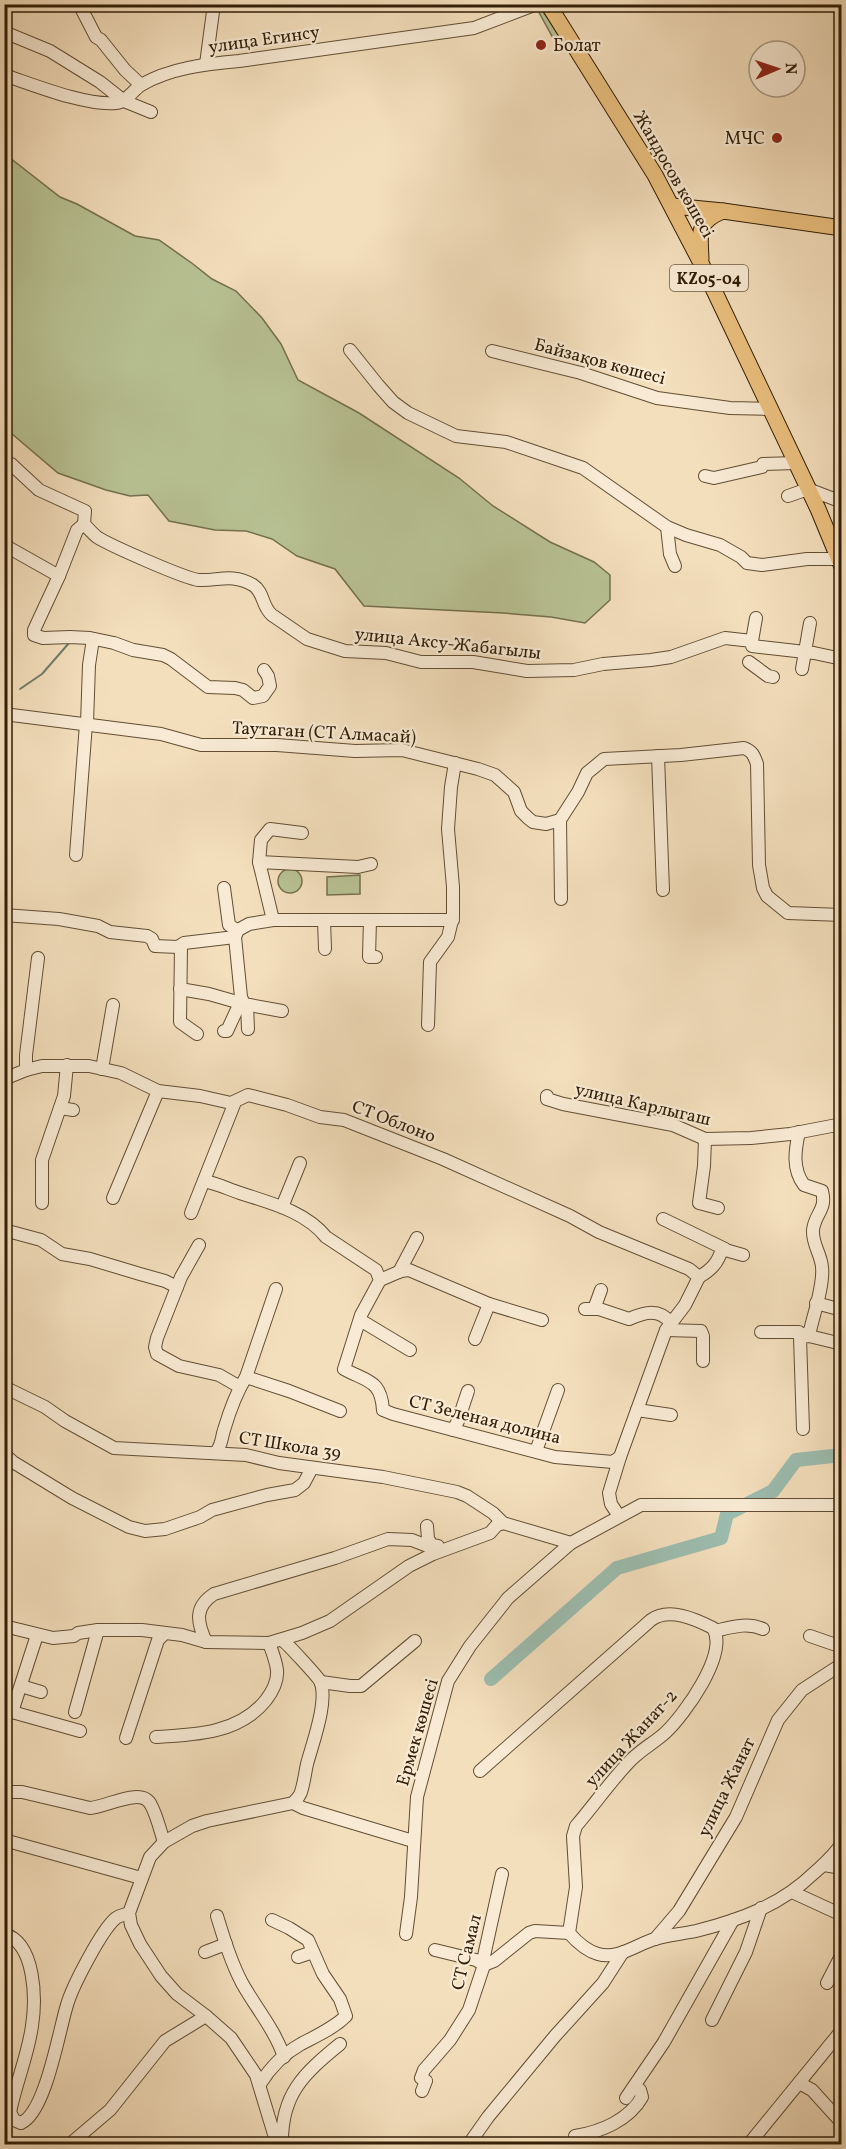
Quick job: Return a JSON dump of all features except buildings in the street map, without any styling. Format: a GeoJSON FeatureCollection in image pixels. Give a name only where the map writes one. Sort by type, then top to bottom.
{"type":"FeatureCollection","features":[{"type":"Feature","properties":{"kind":"main road","name":"Жандосов көшесі"},"geometry":{"type":"LineString","coordinates":[[548,4],[655,175],[702,263],[808,489],[840,563]]}},
{"type":"Feature","properties":{"kind":"main road"},"geometry":{"type":"LineString","coordinates":[[655,175],[680,196],[723,211]]}},
{"type":"Feature","properties":{"kind":"main road"},"geometry":{"type":"LineString","coordinates":[[672,206],[842,228]]}},
{"type":"Feature","properties":{"kind":"main road"},"geometry":{"type":"LineString","coordinates":[[702,263],[700,230],[710,216],[723,211]]}},
{"type":"Feature","properties":{"kind":"street"},"geometry":{"type":"LineString","coordinates":[[79,4],[96,37],[141,85]]}},
{"type":"Feature","properties":{"kind":"street"},"geometry":{"type":"LineString","coordinates":[[206,64],[214,4]]}},
{"type":"Feature","properties":{"kind":"street","name":"улица Егинсу"},"geometry":{"type":"LineString","coordinates":[[124,101],[141,85],[177,70],[206,64],[250,60],[474,28],[537,4]]}},
{"type":"Feature","properties":{"kind":"street"},"geometry":{"type":"LineString","coordinates":[[4,32],[50,51],[100,82],[124,101],[151,112]]}},
{"type":"Feature","properties":{"kind":"street"},"geometry":{"type":"LineString","coordinates":[[4,75],[93,102],[124,101]]}},
{"type":"Feature","properties":{"kind":"street"},"geometry":{"type":"LineString","coordinates":[[350,350],[393,402],[408,413],[456,436],[506,442],[584,468],[667,527],[720,545],[747,563],[762,566],[824,558],[840,563]]}},
{"type":"Feature","properties":{"kind":"street","name":"Байзақов көшесі"},"geometry":{"type":"LineString","coordinates":[[492,351],[581,374],[657,398],[730,408],[771,409]]}},
{"type":"Feature","properties":{"kind":"street","name":"улица Аксу-Жабагылы"},"geometry":{"type":"LineString","coordinates":[[4,462],[11,464],[39,490],[85,511],[84,524],[98,538],[196,580],[222,577],[254,586],[259,591],[267,611],[281,622],[307,639],[345,651],[386,653],[421,662],[473,662],[536,672],[574,670],[603,664],[671,657],[725,638],[842,659]]}},
{"type":"Feature","properties":{"kind":"street"},"geometry":{"type":"LineString","coordinates":[[705,476],[714,478],[762,467],[763,464],[796,463]]}},
{"type":"Feature","properties":{"kind":"street"},"geometry":{"type":"LineString","coordinates":[[788,496],[808,489],[842,502]]}},
{"type":"Feature","properties":{"kind":"street"},"geometry":{"type":"LineString","coordinates":[[84,524],[77,530],[34,630],[34,635],[43,638],[70,636],[93,639],[164,655],[208,687],[235,687],[253,698],[261,697],[270,686],[264,670]]}},
{"type":"Feature","properties":{"kind":"street"},"geometry":{"type":"LineString","coordinates":[[667,527],[670,554],[675,566]]}},
{"type":"Feature","properties":{"kind":"street"},"geometry":{"type":"LineString","coordinates":[[4,545],[59,576]]}},
{"type":"Feature","properties":{"kind":"street"},"geometry":{"type":"LineString","coordinates":[[756,618],[748,667],[773,677]]}},
{"type":"Feature","properties":{"kind":"street"},"geometry":{"type":"LineString","coordinates":[[802,669],[810,623]]}},
{"type":"Feature","properties":{"kind":"street"},"geometry":{"type":"LineString","coordinates":[[76,855],[89,665],[93,639]]}},
{"type":"Feature","properties":{"kind":"street","name":"Таутаган (СТ Алмасай)"},"geometry":{"type":"LineString","coordinates":[[4,714],[161,734],[201,745],[277,745],[355,751],[402,750],[478,769],[502,780],[514,792],[521,811],[533,822],[546,824],[560,820]]}},
{"type":"Feature","properties":{"kind":"street"},"geometry":{"type":"LineString","coordinates":[[561,899],[560,820],[588,773],[604,759],[681,755],[738,748],[750,751],[757,764],[759,865],[763,888],[767,896],[788,913],[842,915]]}},
{"type":"Feature","properties":{"kind":"street"},"geometry":{"type":"LineString","coordinates":[[658,756],[663,890]]}},
{"type":"Feature","properties":{"kind":"street"},"geometry":{"type":"LineString","coordinates":[[428,1025],[429,962],[448,937],[453,920],[453,887],[448,829],[455,763]]}},
{"type":"Feature","properties":{"kind":"street"},"geometry":{"type":"LineString","coordinates":[[273,920],[259,862],[261,840],[270,829],[302,833]]}},
{"type":"Feature","properties":{"kind":"street"},"geometry":{"type":"LineString","coordinates":[[259,862],[358,867],[371,864]]}},
{"type":"Feature","properties":{"kind":"street"},"geometry":{"type":"LineString","coordinates":[[224,888],[229,925],[238,928]]}},
{"type":"Feature","properties":{"kind":"street"},"geometry":{"type":"LineString","coordinates":[[4,915],[42,917],[98,926],[110,933],[147,936],[152,939],[155,946],[181,947],[184,944],[238,928],[273,920],[453,920]]}},
{"type":"Feature","properties":{"kind":"street"},"geometry":{"type":"LineString","coordinates":[[324,920],[325,950]]}},
{"type":"Feature","properties":{"kind":"street"},"geometry":{"type":"LineString","coordinates":[[370,920],[370,960]]}},
{"type":"Feature","properties":{"kind":"street"},"geometry":{"type":"LineString","coordinates":[[238,928],[241,997],[248,1029]]}},
{"type":"Feature","properties":{"kind":"street"},"geometry":{"type":"LineString","coordinates":[[181,947],[180,1022],[197,1034]]}},
{"type":"Feature","properties":{"kind":"street"},"geometry":{"type":"LineString","coordinates":[[26,1070],[38,958]]}},
{"type":"Feature","properties":{"kind":"street"},"geometry":{"type":"LineString","coordinates":[[180,989],[282,1011]]}},
{"type":"Feature","properties":{"kind":"street"},"geometry":{"type":"LineString","coordinates":[[224,1031],[227,1031],[244,1004]]}},
{"type":"Feature","properties":{"kind":"street"},"geometry":{"type":"LineString","coordinates":[[102,1069],[113,1005]]}},
{"type":"Feature","properties":{"kind":"street"},"geometry":{"type":"LineString","coordinates":[[42,1203],[42,1160],[64,1096],[67,1065]]}},
{"type":"Feature","properties":{"kind":"street","name":"СТ Облоно"},"geometry":{"type":"LineString","coordinates":[[4,1080],[42,1066],[67,1065],[102,1069],[121,1073],[158,1091],[200,1096],[231,1103],[248,1095],[287,1105],[320,1117],[351,1122],[443,1159],[570,1216],[599,1232],[689,1269],[699,1277]]}},
{"type":"Feature","properties":{"kind":"street"},"geometry":{"type":"LineString","coordinates":[[113,1198],[158,1091]]}},
{"type":"Feature","properties":{"kind":"street","name":"улица Карлыгаш"},"geometry":{"type":"LineString","coordinates":[[547,1096],[547,1099],[563,1104],[673,1125],[705,1139],[751,1138],[842,1124]]}},
{"type":"Feature","properties":{"kind":"street"},"geometry":{"type":"LineString","coordinates":[[191,1214],[235,1102]]}},
{"type":"Feature","properties":{"kind":"street"},"geometry":{"type":"LineString","coordinates":[[60,1108],[73,1110]]}},
{"type":"Feature","properties":{"kind":"street"},"geometry":{"type":"LineString","coordinates":[[799,1132],[795,1157],[797,1174],[804,1185],[822,1191],[824,1199],[823,1209],[813,1233],[815,1247],[820,1255],[822,1275],[810,1331],[800,1337],[800,1395],[803,1429]]}},
{"type":"Feature","properties":{"kind":"street"},"geometry":{"type":"LineString","coordinates":[[705,1139],[699,1203],[718,1208]]}},
{"type":"Feature","properties":{"kind":"street"},"geometry":{"type":"LineString","coordinates":[[282,1207],[300,1163]]}},
{"type":"Feature","properties":{"kind":"street"},"geometry":{"type":"LineString","coordinates":[[204,1181],[282,1207],[299,1215],[320,1230],[326,1238],[376,1270],[380,1280],[409,1270],[489,1304],[542,1320]]}},
{"type":"Feature","properties":{"kind":"street"},"geometry":{"type":"LineString","coordinates":[[663,1220],[721,1249],[743,1255]]}},
{"type":"Feature","properties":{"kind":"street"},"geometry":{"type":"LineString","coordinates":[[4,1230],[41,1240],[62,1254],[90,1259],[165,1281],[177,1287]]}},
{"type":"Feature","properties":{"kind":"street"},"geometry":{"type":"LineString","coordinates":[[399,1272],[417,1238]]}},
{"type":"Feature","properties":{"kind":"street"},"geometry":{"type":"LineString","coordinates":[[199,1245],[177,1287],[157,1338],[157,1354],[179,1366],[243,1382],[281,1388],[340,1411]]}},
{"type":"Feature","properties":{"kind":"street"},"geometry":{"type":"LineString","coordinates":[[619,1516],[611,1504],[609,1493],[620,1457],[669,1327],[685,1305],[699,1277],[709,1271],[721,1249]]}},
{"type":"Feature","properties":{"kind":"street","name":"СТ Зеленая долина"},"geometry":{"type":"LineString","coordinates":[[380,1280],[360,1320],[344,1369],[376,1385],[382,1396],[383,1410],[555,1456],[605,1462],[613,1462],[620,1457]]}},
{"type":"Feature","properties":{"kind":"street"},"geometry":{"type":"LineString","coordinates":[[216,1452],[221,1444],[224,1430],[276,1289]]}},
{"type":"Feature","properties":{"kind":"street"},"geometry":{"type":"LineString","coordinates":[[601,1290],[590,1309],[629,1318],[640,1313],[656,1312],[664,1316],[669,1327]]}},
{"type":"Feature","properties":{"kind":"street"},"geometry":{"type":"LineString","coordinates":[[816,1303],[842,1310]]}},
{"type":"Feature","properties":{"kind":"street"},"geometry":{"type":"LineString","coordinates":[[475,1339],[489,1304]]}},
{"type":"Feature","properties":{"kind":"street"},"geometry":{"type":"LineString","coordinates":[[360,1320],[410,1350]]}},
{"type":"Feature","properties":{"kind":"street"},"geometry":{"type":"LineString","coordinates":[[669,1327],[701,1331],[703,1360]]}},
{"type":"Feature","properties":{"kind":"street"},"geometry":{"type":"LineString","coordinates":[[762,1332],[799,1332],[802,1336],[842,1344]]}},
{"type":"Feature","properties":{"kind":"street","name":"СТ Школа 39"},"geometry":{"type":"LineString","coordinates":[[4,1387],[45,1407],[65,1421],[114,1448],[246,1455],[279,1463],[383,1477],[457,1492],[468,1496],[493,1513],[503,1523],[571,1543]]}},
{"type":"Feature","properties":{"kind":"street"},"geometry":{"type":"LineString","coordinates":[[453,1430],[468,1390]]}},
{"type":"Feature","properties":{"kind":"street"},"geometry":{"type":"LineString","coordinates":[[536,1451],[558,1390]]}},
{"type":"Feature","properties":{"kind":"street"},"geometry":{"type":"LineString","coordinates":[[638,1410],[671,1415]]}},
{"type":"Feature","properties":{"kind":"street"},"geometry":{"type":"LineString","coordinates":[[4,1454],[13,1462],[72,1498],[129,1527],[145,1531],[165,1529],[200,1517],[212,1510],[261,1496],[296,1490],[304,1483],[312,1468]]}},
{"type":"Feature","properties":{"kind":"street","name":"Ермек көшесі"},"geometry":{"type":"LineString","coordinates":[[406,1934],[411,1897],[417,1797],[448,1681],[470,1646],[508,1598],[571,1543],[641,1505],[842,1505]]}},
{"type":"Feature","properties":{"kind":"street"},"geometry":{"type":"LineString","coordinates":[[4,1626],[53,1638],[98,1630],[142,1630],[190,1637],[206,1642],[269,1643],[330,1621],[409,1566],[490,1533],[497,1525],[503,1523]]}},
{"type":"Feature","properties":{"kind":"street"},"geometry":{"type":"LineString","coordinates":[[427,1526],[428,1539],[432,1545],[444,1550]]}},
{"type":"Feature","properties":{"kind":"street"},"geometry":{"type":"LineString","coordinates":[[206,1642],[199,1620],[200,1610],[202,1602],[214,1594],[335,1558],[388,1539],[412,1540],[444,1550]]}},
{"type":"Feature","properties":{"kind":"street"},"geometry":{"type":"LineString","coordinates":[[480,1771],[656,1616],[663,1613],[677,1616],[699,1622],[716,1631],[747,1625],[763,1629]]}},
{"type":"Feature","properties":{"kind":"street"},"geometry":{"type":"LineString","coordinates":[[75,1712],[98,1630]]}},
{"type":"Feature","properties":{"kind":"street","name":"улица Жанат-2"},"geometry":{"type":"LineString","coordinates":[[576,1826],[629,1762],[664,1733],[684,1712],[713,1661],[717,1643],[716,1631]]}},
{"type":"Feature","properties":{"kind":"street"},"geometry":{"type":"LineString","coordinates":[[126,1738],[158,1640],[165,1633]]}},
{"type":"Feature","properties":{"kind":"street"},"geometry":{"type":"LineString","coordinates":[[37,1635],[21,1686],[8,1713],[80,1731]]}},
{"type":"Feature","properties":{"kind":"street"},"geometry":{"type":"LineString","coordinates":[[810,1636],[842,1647]]}},
{"type":"Feature","properties":{"kind":"street"},"geometry":{"type":"LineString","coordinates":[[279,2145],[260,2078],[231,2038],[177,1994],[161,1976],[140,1944],[131,1925],[129,1913],[150,1857],[164,1842],[192,1826],[207,1821],[293,1803],[301,1794],[318,1730],[322,1697],[321,1682],[289,1644],[282,1640]]}},
{"type":"Feature","properties":{"kind":"street"},"geometry":{"type":"LineString","coordinates":[[321,1682],[361,1686],[415,1641]]}},
{"type":"Feature","properties":{"kind":"street"},"geometry":{"type":"LineString","coordinates":[[156,1737],[189,1735],[231,1726],[256,1712],[269,1696],[277,1673],[269,1643]]}},
{"type":"Feature","properties":{"kind":"street","name":"улица Жанат"},"geometry":{"type":"LineString","coordinates":[[655,1939],[679,1911],[736,1817],[778,1719],[802,1690],[842,1664]]}},
{"type":"Feature","properties":{"kind":"street"},"geometry":{"type":"LineString","coordinates":[[21,1686],[41,1692]]}},
{"type":"Feature","properties":{"kind":"street"},"geometry":{"type":"LineString","coordinates":[[4,1792],[21,1792],[90,1808],[99,1808],[134,1796],[142,1797],[151,1804],[164,1842]]}},
{"type":"Feature","properties":{"kind":"street"},"geometry":{"type":"LineString","coordinates":[[293,1803],[413,1842]]}},
{"type":"Feature","properties":{"kind":"street"},"geometry":{"type":"LineString","coordinates":[[561,1829],[576,1826],[573,1836],[576,1887],[569,1933]]}},
{"type":"Feature","properties":{"kind":"street"},"geometry":{"type":"LineString","coordinates":[[4,1840],[141,1878]]}},
{"type":"Feature","properties":{"kind":"street"},"geometry":{"type":"LineString","coordinates":[[435,1950],[476,1960],[484,1965],[494,1961],[535,1931],[569,1933],[597,1954],[618,1953],[655,1939],[734,1920],[771,1905],[792,1892],[824,1865],[834,1856],[842,1843]]}},
{"type":"Feature","properties":{"kind":"street"},"geometry":{"type":"LineString","coordinates":[[824,1865],[842,1868]]}},
{"type":"Feature","properties":{"kind":"street","name":"СТ Самал"},"geometry":{"type":"LineString","coordinates":[[422,2091],[426,2081],[420,2078],[464,2019],[484,1965],[502,1874]]}},
{"type":"Feature","properties":{"kind":"street"},"geometry":{"type":"LineString","coordinates":[[792,1892],[842,1916]]}},
{"type":"Feature","properties":{"kind":"street"},"geometry":{"type":"LineString","coordinates":[[711,2020],[746,1952],[762,1908]]}},
{"type":"Feature","properties":{"kind":"street"},"geometry":{"type":"LineString","coordinates":[[4,1934],[16,1940],[24,1951],[31,1969],[33,1985],[33,2025],[7,2112],[21,2123],[29,2118],[50,2073],[68,2001],[103,1932],[116,1918],[129,1913]]}},
{"type":"Feature","properties":{"kind":"street"},"geometry":{"type":"LineString","coordinates":[[217,1916],[242,1982],[261,2016],[276,2036],[284,2056]]}},
{"type":"Feature","properties":{"kind":"street"},"geometry":{"type":"LineString","coordinates":[[260,2078],[300,2044],[346,2016],[340,1999],[323,1974],[308,1940],[272,1920]]}},
{"type":"Feature","properties":{"kind":"street"},"geometry":{"type":"LineString","coordinates":[[626,2098],[680,2014],[734,1920]]}},
{"type":"Feature","properties":{"kind":"street"},"geometry":{"type":"LineString","coordinates":[[205,1952],[226,1944]]}},
{"type":"Feature","properties":{"kind":"street"},"geometry":{"type":"LineString","coordinates":[[298,1957],[313,1952]]}},
{"type":"Feature","properties":{"kind":"street"},"geometry":{"type":"LineString","coordinates":[[469,2145],[488,2117],[555,2036],[603,1983],[618,1953]]}},
{"type":"Feature","properties":{"kind":"street"},"geometry":{"type":"LineString","coordinates":[[827,1983],[842,1954]]}},
{"type":"Feature","properties":{"kind":"street"},"geometry":{"type":"LineString","coordinates":[[70,2145],[110,2110],[165,2041],[206,2016]]}},
{"type":"Feature","properties":{"kind":"street"},"geometry":{"type":"LineString","coordinates":[[749,2145],[842,2030]]}},
{"type":"Feature","properties":{"kind":"street"},"geometry":{"type":"LineString","coordinates":[[279,2145],[285,2109],[294,2091],[310,2072],[340,2044]]}},
{"type":"Feature","properties":{"kind":"street"},"geometry":{"type":"LineString","coordinates":[[799,2083],[812,2090],[842,2124]]}},
{"type":"Feature","properties":{"kind":"street"},"geometry":{"type":"LineString","coordinates":[[575,2136],[591,2134],[604,2129],[637,2106],[642,2097],[640,2090],[635,2086]]}},
{"type":"Feature","properties":{"kind":"green space"},"geometry":{"type":"Polygon","coordinates":[[[536,7],[540,7],[567,48],[558,47],[536,7]]]}},
{"type":"Feature","properties":{"kind":"green space"},"geometry":{"type":"Polygon","coordinates":[[[5,154],[60,197],[135,236],[159,240],[212,279],[236,291],[262,318],[281,344],[298,380],[359,413],[459,478],[493,506],[550,542],[594,562],[610,575],[610,600],[585,623],[551,617],[503,613],[364,606],[335,569],[297,556],[272,539],[246,531],[215,530],[169,521],[148,495],[130,496],[58,473],[5,428],[5,154]]]}},
{"type":"Feature","properties":{"kind":"green space"},"geometry":{"type":"Polygon","coordinates":[[[285,869],[295,869],[302,876],[302,886],[295,893],[285,893],[278,886],[278,876],[285,869]]]}},
{"type":"Feature","properties":{"kind":"green space"},"geometry":{"type":"Polygon","coordinates":[[[360,875],[360,894],[327,895],[327,877],[360,875]]]}},
{"type":"Feature","properties":{"kind":"waterway"},"geometry":{"type":"LineString","coordinates":[[20,689],[42,674],[69,643]]}},
{"type":"Feature","properties":{"kind":"waterway"},"geometry":{"type":"LineString","coordinates":[[491,1679],[617,1568],[721,1538],[727,1514],[773,1491],[796,1460],[842,1455]]}},
{"type":"Feature","properties":{"kind":"place","name":"Болат"},"geometry":{"type":"Point","coordinates":[541,45]}},
{"type":"Feature","properties":{"kind":"place","name":"МЧС"},"geometry":{"type":"Point","coordinates":[777,138]}}]}
